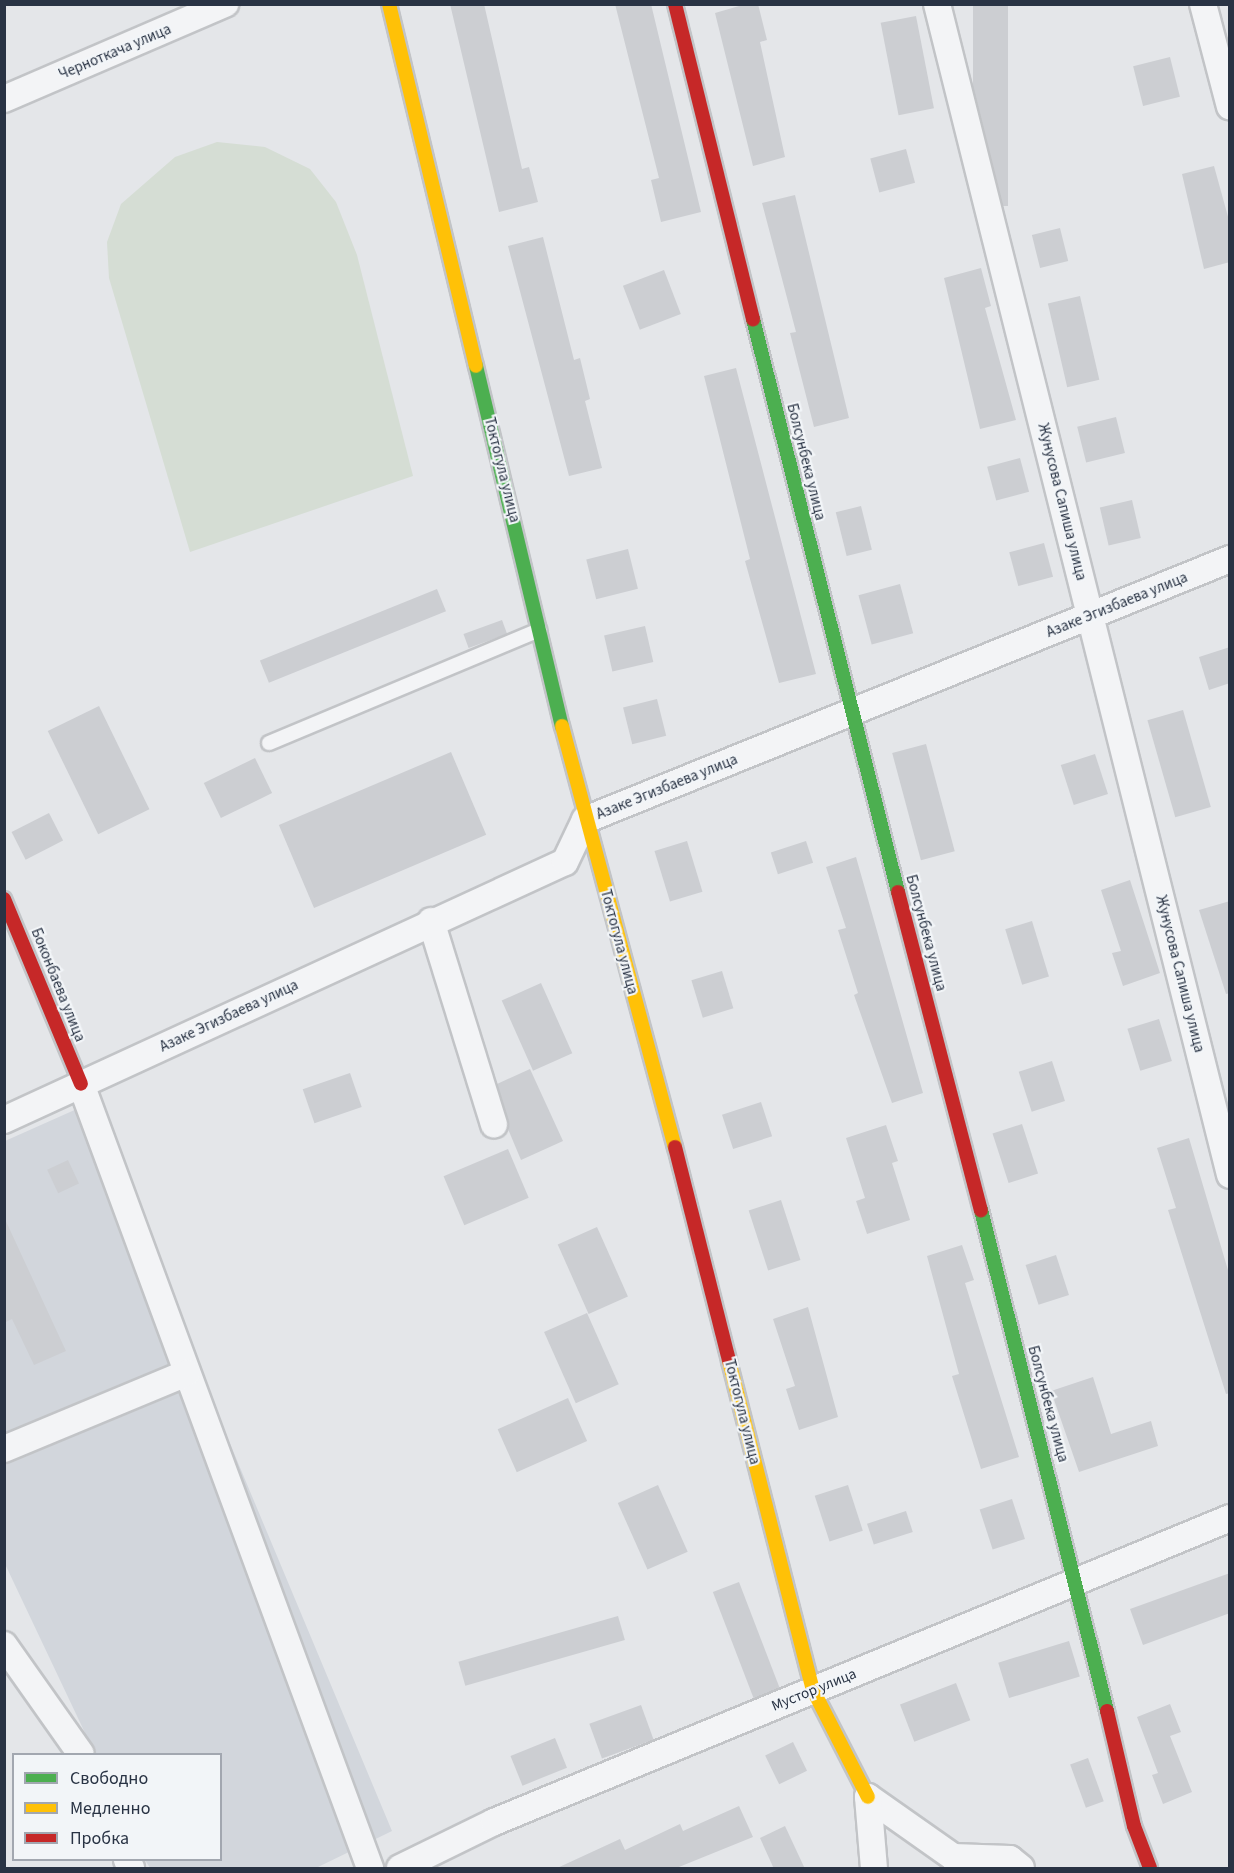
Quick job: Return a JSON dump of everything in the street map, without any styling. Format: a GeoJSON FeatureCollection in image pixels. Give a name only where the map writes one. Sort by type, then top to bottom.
{"type":"FeatureCollection","features":[{"type":"Feature","properties":{"kind":"street","name":"Черноткача улица"},"geometry":{"type":"LineString","coordinates":[[4,99],[225,4]]}},
{"type":"Feature","properties":{"kind":"street","name":"Токтогула улица"},"geometry":{"type":"LineString","coordinates":[[389,4],[541,629],[585,820],[686,1190],[813,1690],[868,1797],[874,1869]]}},
{"type":"Feature","properties":{"kind":"street","name":"Болсунбека улица"},"geometry":{"type":"LineString","coordinates":[[675,4],[851,712],[1077,1581],[1134,1826],[1150,1869]]}},
{"type":"Feature","properties":{"kind":"street","name":"Жунусова Сапиша улица"},"geometry":{"type":"LineString","coordinates":[[937,4],[1230,1175]]}},
{"type":"Feature","properties":{"kind":"street"},"geometry":{"type":"LineString","coordinates":[[1203,4],[1230,107]]}},
{"type":"Feature","properties":{"kind":"street","name":"Азаке Эгизбаева улица"},"geometry":{"type":"LineString","coordinates":[[4,1120],[431,921],[565,862],[585,820],[1230,559]]}},
{"type":"Feature","properties":{"kind":"street","name":"Боконбаева улица"},"geometry":{"type":"LineString","coordinates":[[4,899],[81,1084]]}},
{"type":"Feature","properties":{"kind":"street"},"geometry":{"type":"LineString","coordinates":[[431,921],[494,1124]]}},
{"type":"Feature","properties":{"kind":"street"},"geometry":{"type":"LineString","coordinates":[[81,1084],[370,1869]]}},
{"type":"Feature","properties":{"kind":"street"},"geometry":{"type":"LineString","coordinates":[[4,1449],[187,1373]]}},
{"type":"Feature","properties":{"kind":"street","name":"Мустор улица"},"geometry":{"type":"LineString","coordinates":[[400,1869],[494,1822],[1230,1518]]}},
{"type":"Feature","properties":{"kind":"street"},"geometry":{"type":"LineString","coordinates":[[4,1645],[80,1753]]}},
{"type":"Feature","properties":{"kind":"street"},"geometry":{"type":"LineString","coordinates":[[868,1797],[953,1857],[1010,1859],[1021,1869]]}},
{"type":"Feature","properties":{"kind":"lane"},"geometry":{"type":"LineString","coordinates":[[268,743],[541,629]]}},
{"type":"Feature","properties":{"kind":"shaded area"},"geometry":{"type":"Polygon","coordinates":[[[217,142],[265,147],[310,169],[336,202],[357,255],[413,476],[190,552],[109,278],[107,242],[121,204],[175,157],[217,142]]]}},
{"type":"Feature","properties":{"kind":"shaded area"},"geometry":{"type":"Polygon","coordinates":[[[88,1104],[392,1831],[316,1868],[150,1868],[146,1861],[222,1861],[222,1753],[95,1753],[5,1564],[5,1141],[88,1104]]]}},
{"type":"Feature","properties":{"kind":"building"},"geometry":{"type":"Polygon","coordinates":[[[450,4],[484,4],[522,169],[529,167],[538,202],[499,212],[450,4]]]}},
{"type":"Feature","properties":{"kind":"building"},"geometry":{"type":"Polygon","coordinates":[[[615,4],[651,4],[701,212],[661,222],[651,180],[659,178],[615,4]]]}},
{"type":"Feature","properties":{"kind":"building"},"geometry":{"type":"Polygon","coordinates":[[[746,4],[758,4],[767,40],[760,42],[785,157],[753,166],[715,13],[746,4]]]}},
{"type":"Feature","properties":{"kind":"building"},"geometry":{"type":"Polygon","coordinates":[[[973,4],[1008,4],[1008,206],[973,206],[973,4]]]}},
{"type":"Feature","properties":{"kind":"building"},"geometry":{"type":"Polygon","coordinates":[[[916,16],[934,108],[899,115],[881,23],[916,16]]]}},
{"type":"Feature","properties":{"kind":"building"},"geometry":{"type":"Polygon","coordinates":[[[1170,57],[1180,97],[1143,106],[1133,66],[1170,57]]]}},
{"type":"Feature","properties":{"kind":"building"},"geometry":{"type":"Polygon","coordinates":[[[906,149],[915,183],[879,192],[870,159],[906,149]]]}},
{"type":"Feature","properties":{"kind":"building"},"geometry":{"type":"Polygon","coordinates":[[[1214,166],[1230,224],[1230,262],[1204,269],[1182,174],[1214,166]]]}},
{"type":"Feature","properties":{"kind":"building"},"geometry":{"type":"Polygon","coordinates":[[[795,195],[849,418],[814,427],[790,333],[796,332],[762,203],[795,195]]]}},
{"type":"Feature","properties":{"kind":"building"},"geometry":{"type":"Polygon","coordinates":[[[1060,228],[1068,261],[1040,268],[1032,235],[1060,228]]]}},
{"type":"Feature","properties":{"kind":"building"},"geometry":{"type":"Polygon","coordinates":[[[543,237],[574,360],[580,358],[590,399],[585,401],[602,468],[569,476],[508,246],[543,237]]]}},
{"type":"Feature","properties":{"kind":"building"},"geometry":{"type":"Polygon","coordinates":[[[981,268],[991,306],[985,308],[1016,420],[980,429],[944,278],[981,268]]]}},
{"type":"Feature","properties":{"kind":"building"},"geometry":{"type":"Polygon","coordinates":[[[664,270],[681,314],[640,330],[623,286],[664,270]]]}},
{"type":"Feature","properties":{"kind":"building"},"geometry":{"type":"Polygon","coordinates":[[[1080,296],[1099,380],[1067,387],[1048,303],[1080,296]]]}},
{"type":"Feature","properties":{"kind":"building"},"geometry":{"type":"Polygon","coordinates":[[[736,368],[816,674],[779,683],[745,561],[750,559],[704,376],[736,368]]]}},
{"type":"Feature","properties":{"kind":"building"},"geometry":{"type":"Polygon","coordinates":[[[1116,417],[1125,453],[1086,463],[1077,427],[1116,417]]]}},
{"type":"Feature","properties":{"kind":"building"},"geometry":{"type":"Polygon","coordinates":[[[1020,458],[1029,492],[996,501],[987,467],[1020,458]]]}},
{"type":"Feature","properties":{"kind":"building"},"geometry":{"type":"Polygon","coordinates":[[[1132,500],[1141,538],[1109,545],[1100,507],[1132,500]]]}},
{"type":"Feature","properties":{"kind":"building"},"geometry":{"type":"Polygon","coordinates":[[[861,506],[872,550],[847,556],[836,512],[861,506]]]}},
{"type":"Feature","properties":{"kind":"building"},"geometry":{"type":"Polygon","coordinates":[[[1044,543],[1053,577],[1018,586],[1009,552],[1044,543]]]}},
{"type":"Feature","properties":{"kind":"building"},"geometry":{"type":"Polygon","coordinates":[[[628,549],[638,589],[596,599],[586,559],[628,549]]]}},
{"type":"Feature","properties":{"kind":"building"},"geometry":{"type":"Polygon","coordinates":[[[900,584],[913,633],[872,644],[858,595],[900,584]]]}},
{"type":"Feature","properties":{"kind":"building"},"geometry":{"type":"Polygon","coordinates":[[[437,589],[446,611],[269,683],[260,661],[437,589]]]}},
{"type":"Feature","properties":{"kind":"building"},"geometry":{"type":"Polygon","coordinates":[[[502,620],[507,634],[469,648],[463,634],[502,620]]]}},
{"type":"Feature","properties":{"kind":"building"},"geometry":{"type":"Polygon","coordinates":[[[645,626],[653,662],[612,671],[604,635],[645,626]]]}},
{"type":"Feature","properties":{"kind":"building"},"geometry":{"type":"Polygon","coordinates":[[[1230,647],[1230,683],[1209,690],[1199,657],[1230,647]]]}},
{"type":"Feature","properties":{"kind":"building"},"geometry":{"type":"Polygon","coordinates":[[[657,699],[666,736],[632,744],[623,707],[657,699]]]}},
{"type":"Feature","properties":{"kind":"building"},"geometry":{"type":"Polygon","coordinates":[[[99,706],[149,809],[98,834],[48,731],[99,706]]]}},
{"type":"Feature","properties":{"kind":"building"},"geometry":{"type":"Polygon","coordinates":[[[1183,710],[1211,807],[1175,817],[1147,720],[1183,710]]]}},
{"type":"Feature","properties":{"kind":"building"},"geometry":{"type":"Polygon","coordinates":[[[926,744],[955,851],[921,860],[892,753],[926,744]]]}},
{"type":"Feature","properties":{"kind":"building"},"geometry":{"type":"Polygon","coordinates":[[[451,752],[486,835],[314,908],[279,825],[451,752]]]}},
{"type":"Feature","properties":{"kind":"building"},"geometry":{"type":"Polygon","coordinates":[[[1095,754],[1108,794],[1074,805],[1061,765],[1095,754]]]}},
{"type":"Feature","properties":{"kind":"building"},"geometry":{"type":"Polygon","coordinates":[[[255,758],[272,793],[221,818],[204,783],[255,758]]]}},
{"type":"Feature","properties":{"kind":"building"},"geometry":{"type":"Polygon","coordinates":[[[49,813],[63,841],[26,860],[12,832],[49,813]]]}},
{"type":"Feature","properties":{"kind":"building"},"geometry":{"type":"Polygon","coordinates":[[[687,841],[702,892],[670,902],[654,851],[687,841]]]}},
{"type":"Feature","properties":{"kind":"building"},"geometry":{"type":"Polygon","coordinates":[[[806,841],[813,863],[778,874],[771,852],[806,841]]]}},
{"type":"Feature","properties":{"kind":"building"},"geometry":{"type":"Polygon","coordinates":[[[856,857],[923,1093],[892,1103],[854,995],[858,993],[838,930],[846,928],[826,867],[856,857]]]}},
{"type":"Feature","properties":{"kind":"building"},"geometry":{"type":"Polygon","coordinates":[[[1130,880],[1160,973],[1123,986],[1112,953],[1121,951],[1101,890],[1130,880]]]}},
{"type":"Feature","properties":{"kind":"building"},"geometry":{"type":"Polygon","coordinates":[[[1230,901],[1230,993],[1226,994],[1199,910],[1230,901]]]}},
{"type":"Feature","properties":{"kind":"building"},"geometry":{"type":"Polygon","coordinates":[[[1032,921],[1049,976],[1022,985],[1005,929],[1032,921]]]}},
{"type":"Feature","properties":{"kind":"building"},"geometry":{"type":"Polygon","coordinates":[[[722,971],[733,1008],[703,1018],[691,980],[722,971]]]}},
{"type":"Feature","properties":{"kind":"building"},"geometry":{"type":"Polygon","coordinates":[[[541,983],[572,1053],[533,1071],[502,1000],[541,983]]]}},
{"type":"Feature","properties":{"kind":"building"},"geometry":{"type":"Polygon","coordinates":[[[1159,1019],[1172,1061],[1140,1071],[1127,1029],[1159,1019]]]}},
{"type":"Feature","properties":{"kind":"building"},"geometry":{"type":"Polygon","coordinates":[[[1052,1061],[1065,1101],[1032,1112],[1019,1072],[1052,1061]]]}},
{"type":"Feature","properties":{"kind":"building"},"geometry":{"type":"Polygon","coordinates":[[[530,1069],[563,1141],[521,1160],[508,1129],[497,1084],[530,1069]]]}},
{"type":"Feature","properties":{"kind":"building"},"geometry":{"type":"Polygon","coordinates":[[[350,1073],[362,1107],[314,1123],[303,1089],[350,1073]]]}},
{"type":"Feature","properties":{"kind":"building"},"geometry":{"type":"Polygon","coordinates":[[[761,1102],[772,1136],[733,1149],[722,1115],[761,1102]]]}},
{"type":"Feature","properties":{"kind":"building"},"geometry":{"type":"Polygon","coordinates":[[[1022,1124],[1038,1173],[1009,1183],[993,1134],[1022,1124]]]}},
{"type":"Feature","properties":{"kind":"building"},"geometry":{"type":"Polygon","coordinates":[[[886,1125],[898,1161],[892,1163],[910,1220],[867,1234],[856,1201],[865,1198],[846,1138],[886,1125]]]}},
{"type":"Feature","properties":{"kind":"building"},"geometry":{"type":"Polygon","coordinates":[[[1189,1138],[1230,1277],[1230,1393],[1226,1394],[1168,1210],[1176,1208],[1157,1148],[1189,1138]]]}},
{"type":"Feature","properties":{"kind":"building"},"geometry":{"type":"Polygon","coordinates":[[[508,1149],[529,1198],[464,1225],[444,1176],[508,1149]]]}},
{"type":"Feature","properties":{"kind":"building"},"geometry":{"type":"Polygon","coordinates":[[[68,1160],[79,1184],[58,1193],[47,1170],[68,1160]]]}},
{"type":"Feature","properties":{"kind":"building"},"geometry":{"type":"Polygon","coordinates":[[[781,1200],[800,1260],[768,1270],[749,1211],[781,1200]]]}},
{"type":"Feature","properties":{"kind":"building"},"geometry":{"type":"Polygon","coordinates":[[[4,1217],[66,1351],[34,1365],[12,1319],[4,1323],[4,1217]]]}},
{"type":"Feature","properties":{"kind":"building"},"geometry":{"type":"Polygon","coordinates":[[[597,1227],[628,1296],[589,1314],[558,1244],[597,1227]]]}},
{"type":"Feature","properties":{"kind":"building"},"geometry":{"type":"Polygon","coordinates":[[[962,1245],[974,1280],[965,1283],[1019,1457],[981,1469],[952,1376],[959,1374],[927,1256],[962,1245]]]}},
{"type":"Feature","properties":{"kind":"building"},"geometry":{"type":"Polygon","coordinates":[[[1056,1255],[1069,1295],[1039,1305],[1026,1265],[1056,1255]]]}},
{"type":"Feature","properties":{"kind":"building"},"geometry":{"type":"Polygon","coordinates":[[[808,1307],[838,1417],[799,1430],[786,1389],[795,1386],[773,1319],[808,1307]]]}},
{"type":"Feature","properties":{"kind":"building"},"geometry":{"type":"Polygon","coordinates":[[[587,1313],[619,1384],[576,1403],[544,1332],[587,1313]]]}},
{"type":"Feature","properties":{"kind":"building"},"geometry":{"type":"Polygon","coordinates":[[[1093,1377],[1111,1434],[1151,1421],[1158,1446],[1079,1472],[1051,1391],[1093,1377]]]}},
{"type":"Feature","properties":{"kind":"building"},"geometry":{"type":"Polygon","coordinates":[[[568,1398],[587,1441],[517,1472],[498,1429],[568,1398]]]}},
{"type":"Feature","properties":{"kind":"building"},"geometry":{"type":"Polygon","coordinates":[[[658,1485],[688,1552],[647,1570],[618,1503],[658,1485]]]}},
{"type":"Feature","properties":{"kind":"building"},"geometry":{"type":"Polygon","coordinates":[[[848,1485],[863,1531],[830,1541],[815,1496],[848,1485]]]}},
{"type":"Feature","properties":{"kind":"building"},"geometry":{"type":"Polygon","coordinates":[[[1012,1499],[1025,1539],[993,1549],[980,1510],[1012,1499]]]}},
{"type":"Feature","properties":{"kind":"building"},"geometry":{"type":"Polygon","coordinates":[[[906,1511],[913,1532],[874,1545],[867,1524],[906,1511]]]}},
{"type":"Feature","properties":{"kind":"building"},"geometry":{"type":"Polygon","coordinates":[[[1230,1573],[1230,1613],[1143,1645],[1130,1609],[1230,1573]]]}},
{"type":"Feature","properties":{"kind":"building"},"geometry":{"type":"Polygon","coordinates":[[[739,1582],[780,1688],[754,1698],[713,1592],[739,1582]]]}},
{"type":"Feature","properties":{"kind":"building"},"geometry":{"type":"Polygon","coordinates":[[[618,1616],[625,1640],[465,1686],[458,1662],[618,1616]]]}},
{"type":"Feature","properties":{"kind":"building"},"geometry":{"type":"Polygon","coordinates":[[[1069,1641],[1080,1676],[1009,1698],[998,1663],[1069,1641]]]}},
{"type":"Feature","properties":{"kind":"building"},"geometry":{"type":"Polygon","coordinates":[[[956,1683],[970,1720],[914,1742],[900,1705],[956,1683]]]}},
{"type":"Feature","properties":{"kind":"building"},"geometry":{"type":"Polygon","coordinates":[[[1170,1704],[1181,1732],[1170,1736],[1192,1792],[1163,1804],[1152,1775],[1158,1773],[1137,1717],[1170,1704]]]}},
{"type":"Feature","properties":{"kind":"building"},"geometry":{"type":"Polygon","coordinates":[[[641,1705],[654,1740],[602,1759],[589,1724],[641,1705]]]}},
{"type":"Feature","properties":{"kind":"building"},"geometry":{"type":"Polygon","coordinates":[[[555,1738],[567,1768],[522,1786],[510,1756],[555,1738]]]}},
{"type":"Feature","properties":{"kind":"building"},"geometry":{"type":"Polygon","coordinates":[[[793,1742],[807,1771],[779,1784],[765,1756],[793,1742]]]}},
{"type":"Feature","properties":{"kind":"building"},"geometry":{"type":"Polygon","coordinates":[[[1088,1758],[1104,1801],[1086,1808],[1070,1764],[1088,1758]]]}},
{"type":"Feature","properties":{"kind":"building"},"geometry":{"type":"Polygon","coordinates":[[[739,1806],[753,1837],[674,1869],[555,1869],[620,1839],[625,1850],[680,1824],[683,1831],[739,1806]]]}},
{"type":"Feature","properties":{"kind":"building"},"geometry":{"type":"Polygon","coordinates":[[[785,1826],[805,1869],[774,1869],[760,1838],[785,1826]]]}},
{"type":"Feature","properties":{"kind":"traffic: fast"},"geometry":{"type":"LineString","coordinates":[[753,319],[898,892]]}},
{"type":"Feature","properties":{"kind":"traffic: fast"},"geometry":{"type":"LineString","coordinates":[[476,366],[562,726]]}},
{"type":"Feature","properties":{"kind":"traffic: fast"},"geometry":{"type":"LineString","coordinates":[[981,1210],[1107,1711]]}},
{"type":"Feature","properties":{"kind":"traffic: slow"},"geometry":{"type":"LineString","coordinates":[[389,4],[476,366]]}},
{"type":"Feature","properties":{"kind":"traffic: slow"},"geometry":{"type":"LineString","coordinates":[[562,726],[675,1147]]}},
{"type":"Feature","properties":{"kind":"traffic: slow"},"geometry":{"type":"LineString","coordinates":[[729,1361],[813,1690],[868,1797]]}},
{"type":"Feature","properties":{"kind":"traffic: jam"},"geometry":{"type":"LineString","coordinates":[[675,4],[753,319]]}},
{"type":"Feature","properties":{"kind":"traffic: jam"},"geometry":{"type":"LineString","coordinates":[[898,892],[981,1210]]}},
{"type":"Feature","properties":{"kind":"traffic: jam"},"geometry":{"type":"LineString","coordinates":[[4,899],[81,1084]]}},
{"type":"Feature","properties":{"kind":"traffic: jam"},"geometry":{"type":"LineString","coordinates":[[675,1147],[729,1361]]}},
{"type":"Feature","properties":{"kind":"traffic: jam"},"geometry":{"type":"LineString","coordinates":[[1107,1711],[1134,1826],[1150,1868]]}}]}
